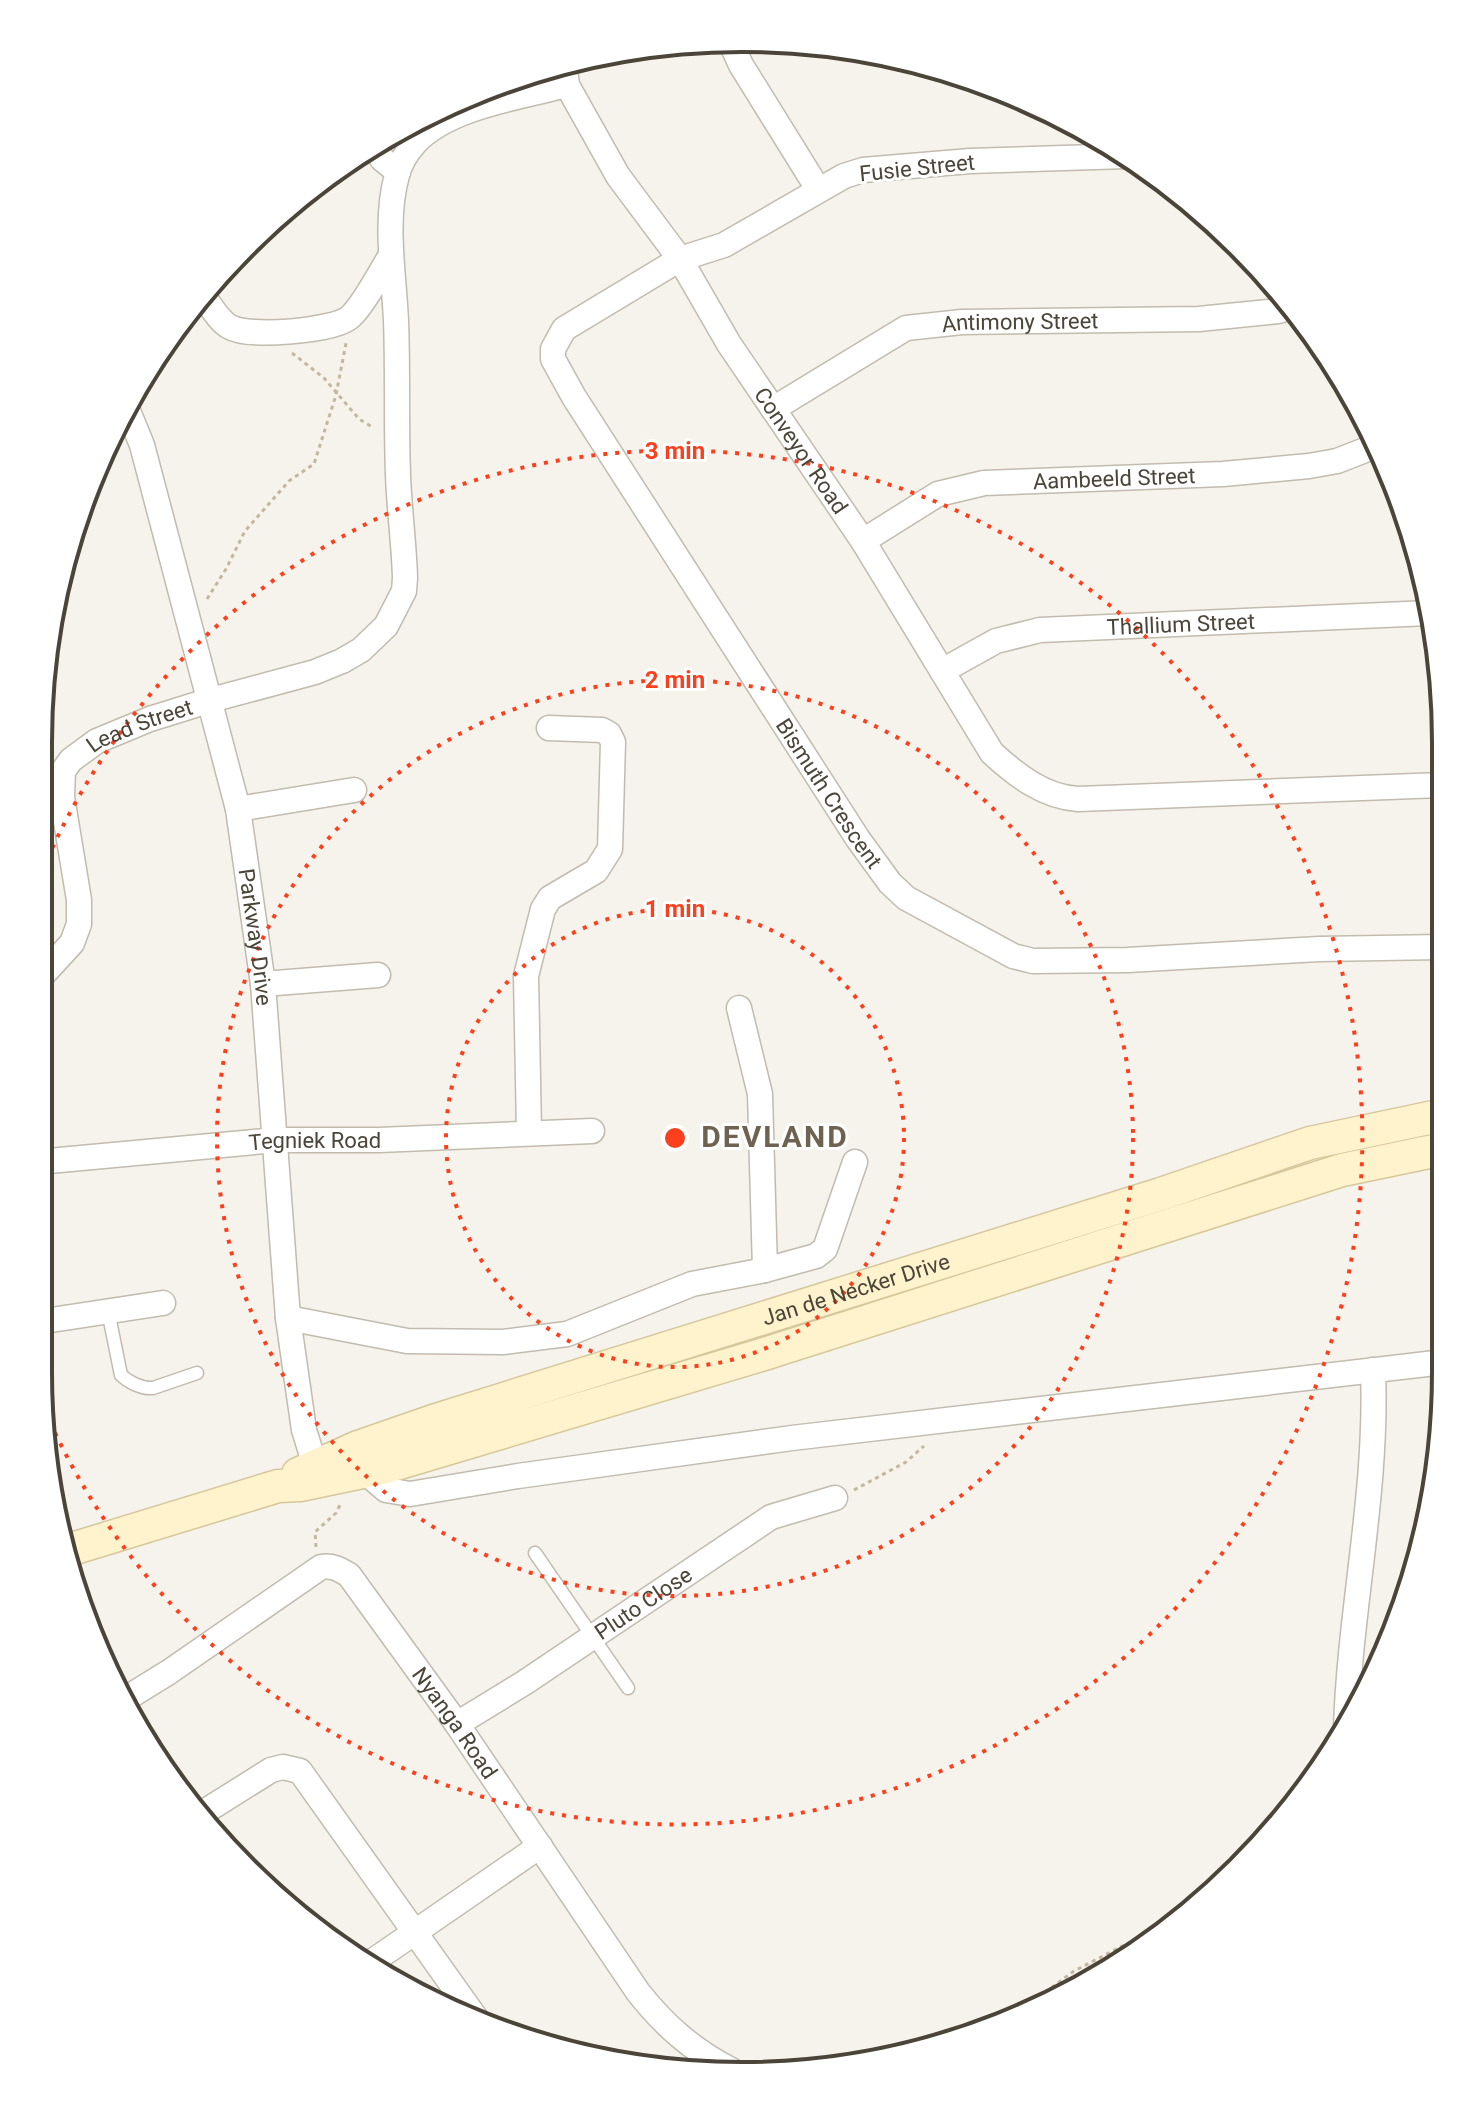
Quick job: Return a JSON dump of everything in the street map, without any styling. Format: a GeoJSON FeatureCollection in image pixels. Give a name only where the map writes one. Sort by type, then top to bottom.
{"type":"FeatureCollection","features":[{"type":"Feature","properties":{"kind":"main road","name":"Jan de Necker Drive"},"geometry":{"type":"LineString","coordinates":[[323,1475],[433,1421],[1161,1194],[1310,1143],[1432,1117]]}},
{"type":"Feature","properties":{"kind":"main road","name":"Jan de Necker Drive"},"geometry":{"type":"LineString","coordinates":[[75,1548],[278,1486],[323,1475],[365,1472],[746,1359],[1342,1170],[1432,1151]]}},
{"type":"Feature","properties":{"kind":"street"},"geometry":{"type":"LineString","coordinates":[[735,52],[818,189]]}},
{"type":"Feature","properties":{"kind":"street","name":"Conveyor Road"},"geometry":{"type":"LineString","coordinates":[[567,75],[618,176],[680,259],[729,344],[863,541],[992,753],[1016,775],[1066,798],[1078,799],[1432,785]]}},
{"type":"Feature","properties":{"kind":"street"},"geometry":{"type":"LineString","coordinates":[[211,700],[288,680],[342,661],[361,650],[386,626],[404,591],[391,255],[392,209],[398,172],[417,142],[443,123],[555,79]]}},
{"type":"Feature","properties":{"kind":"street"},"geometry":{"type":"LineString","coordinates":[[380,155],[398,172]]}},
{"type":"Feature","properties":{"kind":"street","name":"Fusie Street"},"geometry":{"type":"LineString","coordinates":[[680,259],[724,245],[818,189],[863,170],[970,161],[1107,157]]}},
{"type":"Feature","properties":{"kind":"street"},"geometry":{"type":"LineString","coordinates":[[209,304],[228,326],[241,332],[267,334],[341,323],[352,316],[391,255]]}},
{"type":"Feature","properties":{"kind":"street","name":"Bismuth Crescent"},"geometry":{"type":"LineString","coordinates":[[680,259],[564,329],[553,349],[553,359],[574,397],[858,839],[890,883],[906,898],[1013,956],[1033,961],[1432,947]]}},
{"type":"Feature","properties":{"kind":"street","name":"Antimony Street"},"geometry":{"type":"LineString","coordinates":[[773,409],[906,328],[918,325],[1199,319],[1280,310]]}},
{"type":"Feature","properties":{"kind":"street","name":"Parkway Drive"},"geometry":{"type":"LineString","coordinates":[[132,420],[142,445],[238,809],[263,984],[288,1318],[304,1430],[323,1475]]}},
{"type":"Feature","properties":{"kind":"street","name":"Aambeeld Street"},"geometry":{"type":"LineString","coordinates":[[863,541],[938,494],[984,483],[1208,475],[1309,466],[1337,461],[1366,449]]}},
{"type":"Feature","properties":{"kind":"street","name":"Thallium Street"},"geometry":{"type":"LineString","coordinates":[[942,671],[996,641],[1040,630],[1420,613]]}},
{"type":"Feature","properties":{"kind":"street","name":"Lead Street"},"geometry":{"type":"LineString","coordinates":[[52,965],[72,943],[79,924],[79,900],[62,797],[65,767],[77,755],[110,735],[211,700]]}},
{"type":"Feature","properties":{"kind":"street"},"geometry":{"type":"LineString","coordinates":[[529,1132],[526,976],[543,909],[550,898],[596,871],[610,849],[613,742],[609,734],[602,730],[549,728]]}},
{"type":"Feature","properties":{"kind":"street"},"geometry":{"type":"LineString","coordinates":[[238,809],[354,790]]}},
{"type":"Feature","properties":{"kind":"street"},"geometry":{"type":"LineString","coordinates":[[263,984],[378,975]]}},
{"type":"Feature","properties":{"kind":"street"},"geometry":{"type":"LineString","coordinates":[[739,1008],[760,1094],[765,1270]]}},
{"type":"Feature","properties":{"kind":"street","name":"Tegniek Road"},"geometry":{"type":"LineString","coordinates":[[52,1161],[276,1140],[379,1140],[592,1131]]}},
{"type":"Feature","properties":{"kind":"street"},"geometry":{"type":"LineString","coordinates":[[288,1318],[407,1341],[503,1342],[567,1334],[692,1284],[765,1270],[816,1256],[825,1249],[855,1162]]}},
{"type":"Feature","properties":{"kind":"street"},"geometry":{"type":"LineString","coordinates":[[52,1320],[163,1303]]}},
{"type":"Feature","properties":{"kind":"street"},"geometry":{"type":"LineString","coordinates":[[365,1472],[386,1490],[410,1494],[640,1459],[945,1420],[1432,1363]]}},
{"type":"Feature","properties":{"kind":"street"},"geometry":{"type":"LineString","coordinates":[[1349,1701],[1363,1554],[1374,1397],[1373,1370]]}},
{"type":"Feature","properties":{"kind":"street","name":"Pluto Close"},"geometry":{"type":"LineString","coordinates":[[457,1724],[524,1683],[771,1517],[835,1498]]}},
{"type":"Feature","properties":{"kind":"street"},"geometry":{"type":"LineString","coordinates":[[132,1694],[321,1567]]}},
{"type":"Feature","properties":{"kind":"street","name":"Nyanga Road"},"geometry":{"type":"LineString","coordinates":[[321,1567],[334,1567],[349,1575],[457,1724],[598,1935],[660,2020],[694,2048],[717,2061]]}},
{"type":"Feature","properties":{"kind":"street"},"geometry":{"type":"LineString","coordinates":[[209,1809],[271,1770],[283,1767],[300,1771],[466,2004]]}},
{"type":"Feature","properties":{"kind":"street"},"geometry":{"type":"LineString","coordinates":[[378,1958],[540,1846]]}},
{"type":"Feature","properties":{"kind":"lane"},"geometry":{"type":"LineString","coordinates":[[108,1311],[121,1375],[126,1380],[153,1388],[197,1373]]}},
{"type":"Feature","properties":{"kind":"lane"},"geometry":{"type":"LineString","coordinates":[[535,1553],[628,1688]]}},
{"type":"Feature","properties":{"kind":"path"},"geometry":{"type":"LineString","coordinates":[[187,612],[209,597],[245,531],[269,502],[289,481],[314,464],[336,395],[352,316]]}},
{"type":"Feature","properties":{"kind":"path"},"geometry":{"type":"LineString","coordinates":[[267,334],[324,378],[359,419],[397,445]]}},
{"type":"Feature","properties":{"kind":"path"},"geometry":{"type":"LineString","coordinates":[[835,1498],[864,1486],[906,1462],[926,1444],[945,1420]]}},
{"type":"Feature","properties":{"kind":"path"},"geometry":{"type":"LineString","coordinates":[[321,1567],[313,1538],[341,1505],[323,1475]]}},
{"type":"Feature","properties":{"kind":"path"},"geometry":{"type":"LineString","coordinates":[[1047,1991],[1074,1971],[1131,1941]]}},
{"type":"Feature","properties":{"kind":"district","name":"DEVLAND"},"geometry":{"type":"Point","coordinates":[775,1136]}}]}
